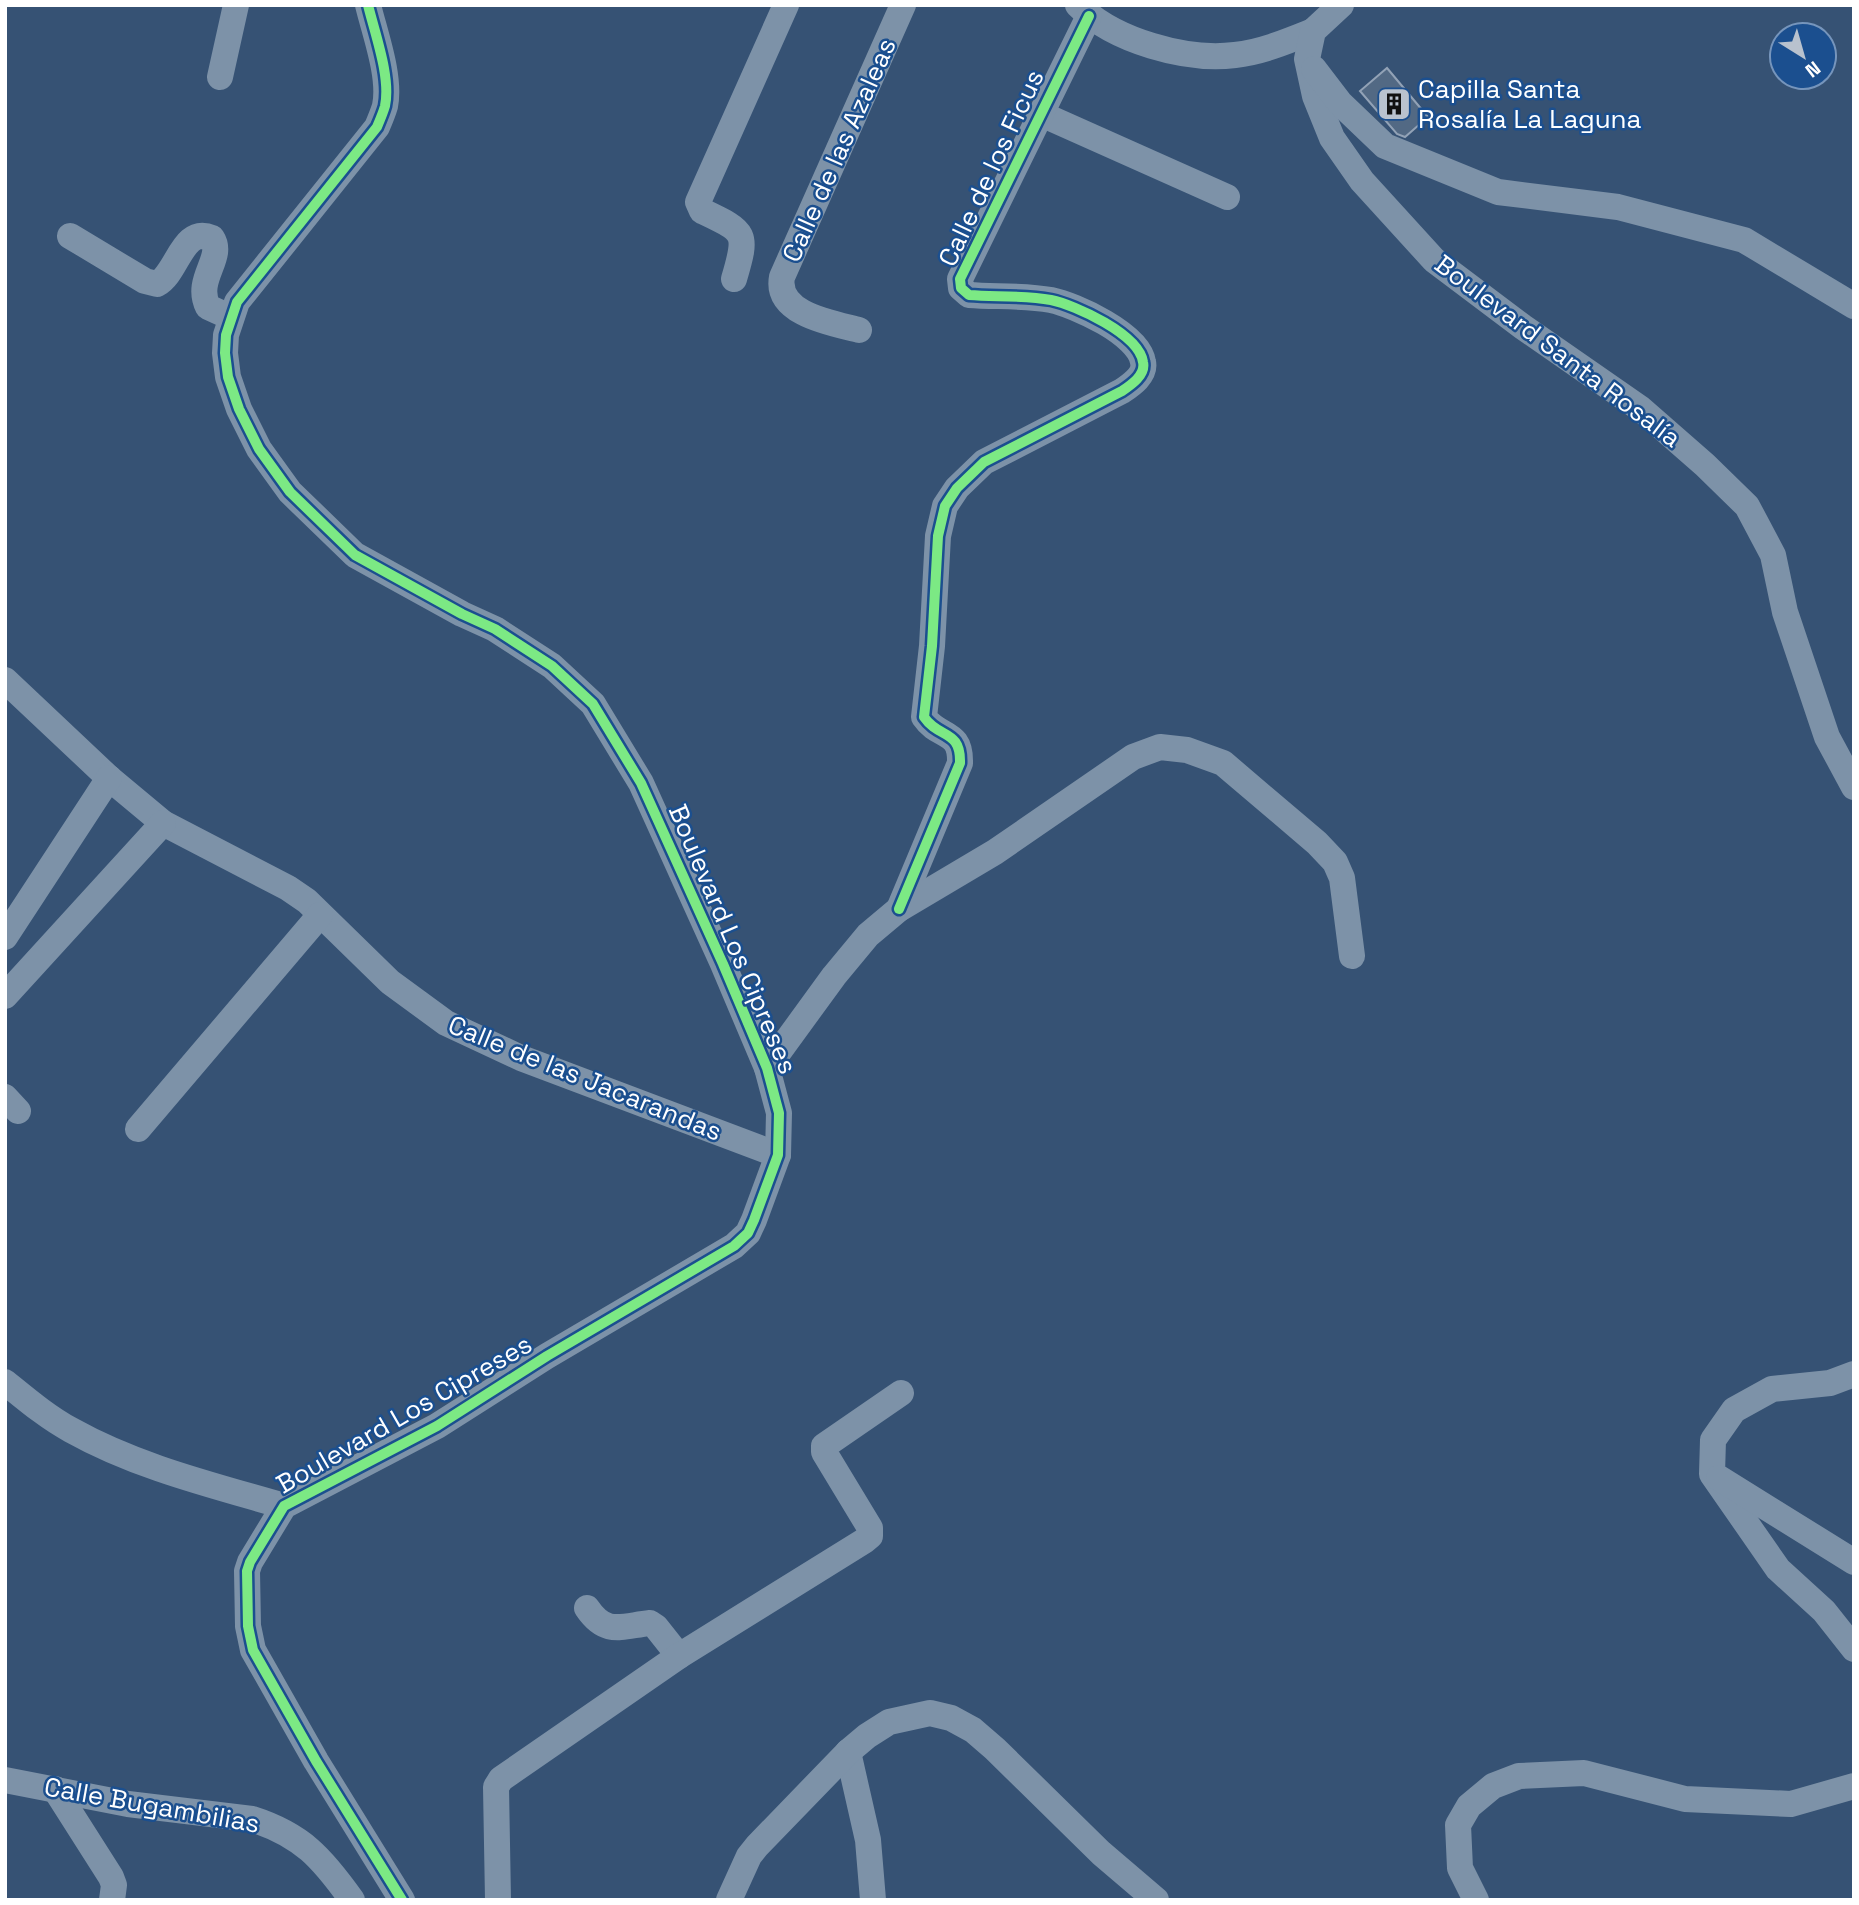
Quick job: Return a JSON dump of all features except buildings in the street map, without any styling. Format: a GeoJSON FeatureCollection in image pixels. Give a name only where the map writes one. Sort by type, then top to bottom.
{"type":"FeatureCollection","features":[{"type":"Feature","properties":{"kind":"street"},"geometry":{"type":"LineString","coordinates":[[220,77],[236,5]]}},
{"type":"Feature","properties":{"kind":"street","name":"Boulevard Los Cipreses"},"geometry":{"type":"LineString","coordinates":[[368,5],[386,88],[385,106],[377,127],[247,287],[230,317],[225,353],[228,377],[239,409],[259,449],[290,492],[355,555],[462,614],[495,629],[552,666],[593,704],[646,792],[767,1068],[779,1114],[778,1155],[748,1233],[734,1245],[547,1356],[437,1426],[284,1506],[247,1571],[248,1626],[253,1650],[316,1761],[402,1900]]}},
{"type":"Feature","properties":{"kind":"street"},"geometry":{"type":"LineString","coordinates":[[734,279],[743,248],[743,238],[730,224],[702,211],[698,202],[786,5]]}},
{"type":"Feature","properties":{"kind":"street","name":"Calle de las Azaleas"},"geometry":{"type":"LineString","coordinates":[[859,330],[821,319],[793,306],[780,288],[782,277],[903,5]]}},
{"type":"Feature","properties":{"kind":"street"},"geometry":{"type":"LineString","coordinates":[[1084,11],[1127,36],[1185,55],[1235,55],[1280,44],[1313,31],[1341,5]]}},
{"type":"Feature","properties":{"kind":"street","name":"Calle de los Ficus"},"geometry":{"type":"LineString","coordinates":[[899,909],[960,763],[961,748],[953,736],[931,727],[924,717],[932,646],[938,536],[945,506],[957,488],[984,462],[1122,391],[1143,371],[1143,361],[1137,348],[1112,327],[1077,309],[1051,300],[969,295],[961,288],[960,279],[1041,114],[1084,11]]}},
{"type":"Feature","properties":{"kind":"street","name":"Boulevard Santa Rosalía"},"geometry":{"type":"LineString","coordinates":[[1313,31],[1307,60],[1315,96],[1332,138],[1362,181],[1434,260],[1523,327],[1642,408],[1746,506],[1773,555],[1785,612],[1827,737],[1854,787]]}},
{"type":"Feature","properties":{"kind":"street"},"geometry":{"type":"LineString","coordinates":[[1307,60],[1340,103],[1385,146],[1498,192],[1618,207],[1744,240],[1854,306]]}},
{"type":"Feature","properties":{"kind":"street"},"geometry":{"type":"LineString","coordinates":[[1041,114],[1227,197]]}},
{"type":"Feature","properties":{"kind":"street"},"geometry":{"type":"LineString","coordinates":[[70,236],[145,281],[157,284],[164,280],[189,240],[201,235],[212,238],[216,251],[205,281],[204,300],[208,307],[230,317]]}},
{"type":"Feature","properties":{"kind":"street","name":"Calle de las Jacarandas"},"geometry":{"type":"LineString","coordinates":[[5,680],[109,778],[163,822],[288,888],[390,982],[446,1023],[521,1058],[778,1155]]}},
{"type":"Feature","properties":{"kind":"street"},"geometry":{"type":"LineString","coordinates":[[767,1068],[834,976],[869,935],[899,909],[995,852],[1133,757],[1160,747],[1187,750],[1223,764],[1317,843],[1335,862],[1342,878],[1352,956]]}},
{"type":"Feature","properties":{"kind":"street"},"geometry":{"type":"LineString","coordinates":[[5,937],[109,778]]}},
{"type":"Feature","properties":{"kind":"street"},"geometry":{"type":"LineString","coordinates":[[5,996],[163,822]]}},
{"type":"Feature","properties":{"kind":"street"},"geometry":{"type":"LineString","coordinates":[[138,1129],[320,915]]}},
{"type":"Feature","properties":{"kind":"street"},"geometry":{"type":"LineString","coordinates":[[1854,1374],[1830,1383],[1772,1389],[1734,1410],[1713,1440],[1712,1474],[1778,1569],[1824,1611],[1854,1649]]}},
{"type":"Feature","properties":{"kind":"street"},"geometry":{"type":"LineString","coordinates":[[5,1382],[69,1429],[138,1461],[284,1506]]}},
{"type":"Feature","properties":{"kind":"street"},"geometry":{"type":"LineString","coordinates":[[498,1900],[496,1787],[501,1779],[679,1656],[870,1535],[870,1528],[824,1452],[824,1446],[901,1393]]}},
{"type":"Feature","properties":{"kind":"street"},"geometry":{"type":"LineString","coordinates":[[1712,1474],[1854,1562]]}},
{"type":"Feature","properties":{"kind":"street"},"geometry":{"type":"LineString","coordinates":[[587,1608],[594,1620],[603,1626],[613,1628],[650,1623],[679,1656]]}},
{"type":"Feature","properties":{"kind":"street"},"geometry":{"type":"LineString","coordinates":[[729,1900],[749,1856],[757,1846],[848,1752],[890,1722],[930,1713],[951,1718],[973,1730],[1101,1853],[1156,1900]]}},
{"type":"Feature","properties":{"kind":"street"},"geometry":{"type":"LineString","coordinates":[[848,1752],[869,1840],[873,1900]]}},
{"type":"Feature","properties":{"kind":"street"},"geometry":{"type":"LineString","coordinates":[[1476,1900],[1460,1868],[1458,1825],[1469,1806],[1493,1786],[1519,1776],[1584,1773],[1685,1799],[1791,1804],[1854,1786]]}},
{"type":"Feature","properties":{"kind":"street","name":"Calle Bugambilias"},"geometry":{"type":"LineString","coordinates":[[5,1780],[128,1804],[211,1813],[269,1824],[300,1839],[326,1865],[352,1900]]}},
{"type":"Feature","properties":{"kind":"street"},"geometry":{"type":"LineString","coordinates":[[55,1790],[111,1877],[114,1885],[112,1900]]}},
{"type":"Feature","properties":{"kind":"street"},"geometry":{"type":"LineString","coordinates":[[1460,1868],[1492,1900]]}},
{"type":"Feature","properties":{"kind":"cycle path"},"geometry":{"type":"LineString","coordinates":[[368,5],[384,69],[384,109],[377,127],[237,302],[226,335],[225,353],[228,377],[239,409],[259,449],[290,492],[355,555],[462,614],[495,629],[552,666],[593,704],[641,783],[767,1068],[779,1113],[778,1155],[748,1233],[734,1246],[547,1356],[437,1426],[284,1506],[250,1562],[247,1571],[248,1626],[253,1650],[316,1761],[402,1900]]}},
{"type":"Feature","properties":{"kind":"cycle path"},"geometry":{"type":"LineString","coordinates":[[899,909],[960,763],[957,745],[953,739],[936,729],[924,717],[932,646],[938,536],[945,506],[957,488],[984,462],[1122,391],[1137,379],[1143,367],[1139,352],[1130,341],[1090,314],[1051,300],[969,295],[961,288],[960,279],[1089,16]]}},
{"type":"Feature","properties":{"kind":"place","name":"Capilla Santa Rosalía La Laguna"},"geometry":{"type":"Point","coordinates":[1394,104]}}]}
